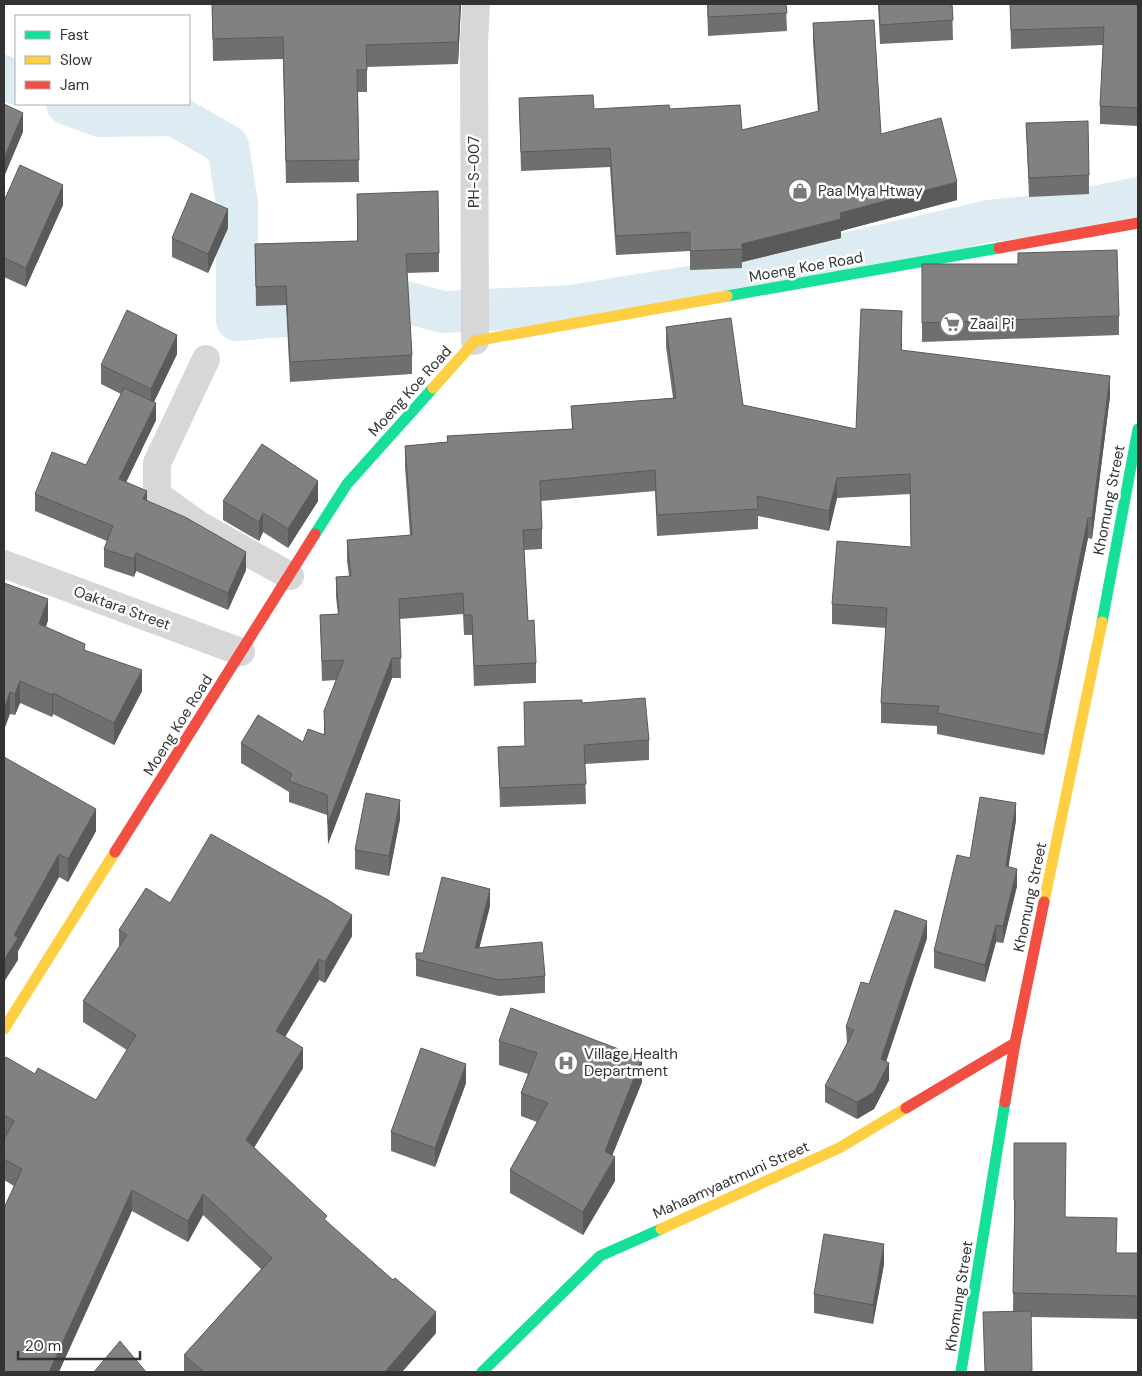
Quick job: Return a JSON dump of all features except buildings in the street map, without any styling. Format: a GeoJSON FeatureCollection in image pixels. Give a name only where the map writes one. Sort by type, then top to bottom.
{"type":"FeatureCollection","features":[{"type":"Feature","properties":{"kind":"street","name":"PH-S-007"},"geometry":{"type":"LineString","coordinates":[[474,318],[474,42],[476,4]]}},
{"type":"Feature","properties":{"kind":"street","name":"Moeng Koe Road"},"geometry":{"type":"LineString","coordinates":[[4,1029],[347,484],[474,318],[1138,223]]}},
{"type":"Feature","properties":{"kind":"street"},"geometry":{"type":"LineString","coordinates":[[206,360],[157,463],[157,495],[199,525],[290,576]]}},
{"type":"Feature","properties":{"kind":"street","name":"Khomung Street"},"geometry":{"type":"LineString","coordinates":[[962,1372],[1015,1043],[1091,676],[1138,429]]}},
{"type":"Feature","properties":{"kind":"street","name":"Oaktara Street"},"geometry":{"type":"LineString","coordinates":[[4,564],[241,652]]}},
{"type":"Feature","properties":{"kind":"street","name":"Mahaamyaatmuni Street"},"geometry":{"type":"LineString","coordinates":[[482,1372],[600,1256],[840,1148],[1015,1043]]}},
{"type":"Feature","properties":{"kind":"waterway"},"geometry":{"type":"LineString","coordinates":[[4,76],[15,83]]}},
{"type":"Feature","properties":{"kind":"waterway"},"geometry":{"type":"LineString","coordinates":[[70,105],[100,116],[174,115],[228,146],[237,204],[237,320],[295,315],[329,304],[368,299],[409,303],[443,312],[571,306],[726,281],[989,221],[1058,214],[1138,198]]}},
{"type":"Feature","properties":{"kind":"traffic: fast"},"geometry":{"type":"LineString","coordinates":[[727,296],[999,248]]}},
{"type":"Feature","properties":{"kind":"traffic: fast"},"geometry":{"type":"LineString","coordinates":[[315,534],[347,484],[433,388]]}},
{"type":"Feature","properties":{"kind":"traffic: fast"},"geometry":{"type":"LineString","coordinates":[[1102,622],[1138,429]]}},
{"type":"Feature","properties":{"kind":"traffic: fast"},"geometry":{"type":"LineString","coordinates":[[961,1372],[1005,1102]]}},
{"type":"Feature","properties":{"kind":"traffic: fast"},"geometry":{"type":"LineString","coordinates":[[482,1372],[600,1256],[661,1229]]}},
{"type":"Feature","properties":{"kind":"traffic: slow"},"geometry":{"type":"LineString","coordinates":[[433,388],[475,341],[727,296]]}},
{"type":"Feature","properties":{"kind":"traffic: slow"},"geometry":{"type":"LineString","coordinates":[[1044,902],[1102,622]]}},
{"type":"Feature","properties":{"kind":"traffic: slow"},"geometry":{"type":"LineString","coordinates":[[4,1029],[115,852]]}},
{"type":"Feature","properties":{"kind":"traffic: slow"},"geometry":{"type":"LineString","coordinates":[[661,1229],[839,1148],[906,1108]]}},
{"type":"Feature","properties":{"kind":"traffic: jam"},"geometry":{"type":"LineString","coordinates":[[999,248],[1138,223]]}},
{"type":"Feature","properties":{"kind":"traffic: jam"},"geometry":{"type":"LineString","coordinates":[[115,852],[315,534]]}},
{"type":"Feature","properties":{"kind":"traffic: jam"},"geometry":{"type":"LineString","coordinates":[[1005,1102],[1044,902]]}},
{"type":"Feature","properties":{"kind":"traffic: jam"},"geometry":{"type":"LineString","coordinates":[[906,1108],[1015,1043]]}},
{"type":"Feature","properties":{"kind":"place","name":"Paa Mya Htway"},"geometry":{"type":"Point","coordinates":[800,191]}},
{"type":"Feature","properties":{"kind":"place","name":"Zaai Pi"},"geometry":{"type":"Point","coordinates":[952,324]}},
{"type":"Feature","properties":{"kind":"place","name":"Village Health Department"},"geometry":{"type":"Point","coordinates":[566,1063]}}]}
